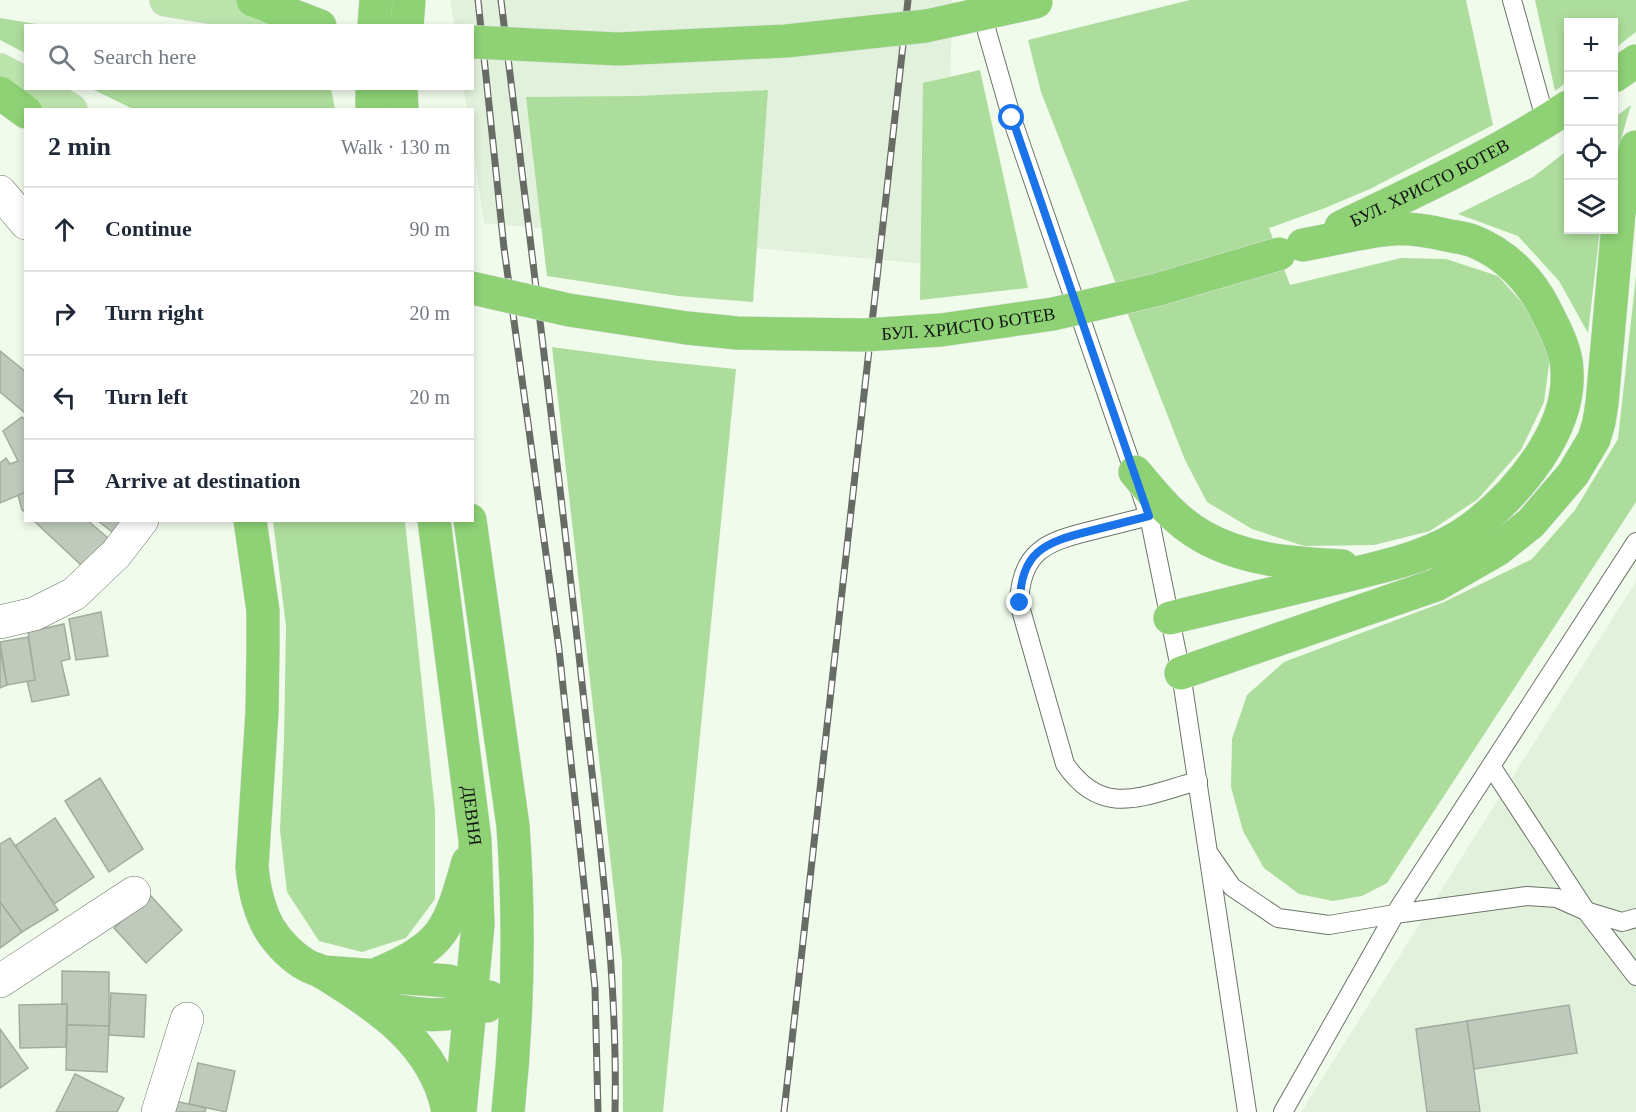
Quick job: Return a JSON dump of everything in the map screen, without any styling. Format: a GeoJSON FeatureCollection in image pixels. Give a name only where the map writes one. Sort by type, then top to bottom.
{"type":"FeatureCollection","features":[{"type":"Feature","properties":{"kind":"highway"},"geometry":{"type":"LineString","coordinates":[[253,0],[315,24]]}},
{"type":"Feature","properties":{"kind":"highway"},"geometry":{"type":"LineString","coordinates":[[374,24],[376,0]]}},
{"type":"Feature","properties":{"kind":"highway"},"geometry":{"type":"LineString","coordinates":[[407,24],[409,0]]}},
{"type":"Feature","properties":{"kind":"highway"},"geometry":{"type":"LineString","coordinates":[[474,42],[618,49],[786,41],[926,26],[1040,1]]}},
{"type":"Feature","properties":{"kind":"highway"},"geometry":{"type":"LineString","coordinates":[[1618,73],[1636,61]]}},
{"type":"Feature","properties":{"kind":"highway"},"geometry":{"type":"LineString","coordinates":[[372,90],[372,108]]}},
{"type":"Feature","properties":{"kind":"highway"},"geometry":{"type":"LineString","coordinates":[[401,90],[402,108]]}},
{"type":"Feature","properties":{"kind":"highway"},"geometry":{"type":"LineString","coordinates":[[0,93],[24,111]]}},
{"type":"Feature","properties":{"kind":"highway","name":"БУЛ. ХРИСТО БОТЕВ"},"geometry":{"type":"LineString","coordinates":[[474,288],[569,310],[687,328],[737,333],[865,335],[941,330],[1053,314],[1156,290],[1291,249],[1434,183],[1557,114]]}},
{"type":"Feature","properties":{"kind":"highway"},"geometry":{"type":"LineString","coordinates":[[1181,673],[1436,585],[1475,565],[1514,538],[1553,499],[1585,457],[1599,422],[1619,213],[1630,163],[1636,147]]}},
{"type":"Feature","properties":{"kind":"highway"},"geometry":{"type":"LineString","coordinates":[[1170,618],[1419,556],[1447,544],[1471,529],[1499,505],[1529,471],[1547,445],[1560,419],[1566,395],[1568,369],[1560,342],[1538,295],[1523,276],[1500,255],[1472,240],[1420,230],[1393,229],[1291,249]]}},
{"type":"Feature","properties":{"kind":"highway"},"geometry":{"type":"LineString","coordinates":[[1135,472],[1178,519],[1202,536],[1228,548],[1259,558],[1374,568]]}},
{"type":"Feature","properties":{"kind":"highway"},"geometry":{"type":"LineString","coordinates":[[250,522],[263,611],[262,712],[252,867],[262,912],[274,934],[300,961],[323,972],[372,989],[449,981],[476,1000],[498,1023],[514,1055]]}},
{"type":"Feature","properties":{"kind":"highway","name":"ДЕВНЯ"},"geometry":{"type":"LineString","coordinates":[[434,522],[475,840],[478,925],[476,1000],[460,1112]]}},
{"type":"Feature","properties":{"kind":"highway","name":"ДЕВНЯ"},"geometry":{"type":"LineString","coordinates":[[470,522],[513,826],[518,958],[514,1055],[508,1112]]}},
{"type":"Feature","properties":{"kind":"highway"},"geometry":{"type":"LineString","coordinates":[[372,989],[441,932],[453,909],[475,840]]}},
{"type":"Feature","properties":{"kind":"highway"},"geometry":{"type":"LineString","coordinates":[[476,1000],[500,986],[518,958]]}},
{"type":"Feature","properties":{"kind":"highway"},"geometry":{"type":"LineString","coordinates":[[372,989],[421,1049],[437,1074],[448,1112]]}},
{"type":"Feature","properties":{"kind":"main road"},"geometry":{"type":"LineString","coordinates":[[166,0],[312,24]]}},
{"type":"Feature","properties":{"kind":"main road"},"geometry":{"type":"LineString","coordinates":[[0,70],[24,83]]}},
{"type":"Feature","properties":{"kind":"main road"},"geometry":{"type":"LineString","coordinates":[[36,90],[68,108]]}},
{"type":"Feature","properties":{"kind":"street"},"geometry":{"type":"LineString","coordinates":[[0,192],[24,221]]}},
{"type":"Feature","properties":{"kind":"street"},"geometry":{"type":"LineString","coordinates":[[0,622],[34,614],[74,594],[116,554],[140,522]]}},
{"type":"Feature","properties":{"kind":"street"},"geometry":{"type":"LineString","coordinates":[[0,981],[134,893]]}},
{"type":"Feature","properties":{"kind":"street"},"geometry":{"type":"LineString","coordinates":[[158,1112],[187,1019]]}},
{"type":"Feature","properties":{"kind":"lane"},"geometry":{"type":"LineString","coordinates":[[982,0],[987,32],[1012,118],[1149,516],[1181,673],[1247,1112]]}},
{"type":"Feature","properties":{"kind":"lane"},"geometry":{"type":"LineString","coordinates":[[1512,0],[1557,114]]}},
{"type":"Feature","properties":{"kind":"lane"},"geometry":{"type":"LineString","coordinates":[[1149,516],[1051,542],[1037,552],[1026,567],[1020,585],[1020,603],[1065,764],[1076,780],[1091,792],[1109,798],[1128,800],[1198,781]]}},
{"type":"Feature","properties":{"kind":"lane"},"geometry":{"type":"LineString","coordinates":[[1282,1112],[1395,914],[1636,542]]}},
{"type":"Feature","properties":{"kind":"lane"},"geometry":{"type":"LineString","coordinates":[[1491,766],[1586,911],[1636,976]]}},
{"type":"Feature","properties":{"kind":"lane"},"geometry":{"type":"LineString","coordinates":[[1207,850],[1232,887],[1278,918],[1329,925],[1527,896],[1557,898],[1586,911],[1622,922],[1636,918]]}},
{"type":"Feature","properties":{"kind":"shaded area"},"geometry":{"type":"Polygon","coordinates":[[[450,0],[952,0],[947,266],[484,223],[474,154],[474,108],[467,108],[464,90],[474,90],[474,24],[454,24],[450,0]]]}},
{"type":"Feature","properties":{"kind":"shaded area"},"geometry":{"type":"Polygon","coordinates":[[[1636,581],[1636,1112],[1301,1112],[1636,581]]]}},
{"type":"Feature","properties":{"kind":"green space"},"geometry":{"type":"Polygon","coordinates":[[[1190,0],[1466,0],[1493,125],[1370,189],[1269,228],[1290,285],[1401,258],[1446,259],[1498,276],[1535,317],[1550,357],[1544,402],[1521,450],[1478,499],[1430,531],[1374,545],[1304,546],[1252,529],[1207,502],[1185,460],[1041,92],[1028,40],[1190,0]]]}},
{"type":"Feature","properties":{"kind":"green space"},"geometry":{"type":"Polygon","coordinates":[[[1535,0],[1636,0],[1636,32],[1618,46],[1618,18],[1564,18],[1564,84],[1555,91],[1535,0]]]}},
{"type":"Feature","properties":{"kind":"green space"},"geometry":{"type":"Polygon","coordinates":[[[0,18],[36,24],[24,24],[24,52],[0,40],[0,18]]]}},
{"type":"Feature","properties":{"kind":"green space"},"geometry":{"type":"Polygon","coordinates":[[[980,70],[1028,288],[920,300],[923,83],[980,70]]]}},
{"type":"Feature","properties":{"kind":"green space"},"geometry":{"type":"Polygon","coordinates":[[[94,90],[331,90],[335,108],[131,108],[94,90]]]}},
{"type":"Feature","properties":{"kind":"green space"},"geometry":{"type":"Polygon","coordinates":[[[768,90],[753,302],[678,296],[547,276],[526,97],[637,96],[768,90]]]}},
{"type":"Feature","properties":{"kind":"green space"},"geometry":{"type":"Polygon","coordinates":[[[1631,105],[1618,149],[1618,126],[1618,115],[1631,105]]]}},
{"type":"Feature","properties":{"kind":"green space"},"geometry":{"type":"Polygon","coordinates":[[[1564,153],[1564,234],[1600,234],[1588,333],[1559,281],[1518,236],[1458,214],[1533,177],[1564,153]]]}},
{"type":"Feature","properties":{"kind":"green space"},"geometry":{"type":"Polygon","coordinates":[[[1636,276],[1636,502],[1387,883],[1362,896],[1333,901],[1299,894],[1264,868],[1243,831],[1231,787],[1232,739],[1247,695],[1284,662],[1444,602],[1532,559],[1575,510],[1618,439],[1636,276]]]}},
{"type":"Feature","properties":{"kind":"green space"},"geometry":{"type":"Polygon","coordinates":[[[552,347],[736,369],[663,1112],[623,1112],[622,961],[552,347]]]}},
{"type":"Feature","properties":{"kind":"green space"},"geometry":{"type":"Polygon","coordinates":[[[273,522],[405,522],[435,811],[435,899],[406,938],[362,952],[319,941],[287,892],[280,830],[286,626],[273,522]]]}},
{"type":"Feature","properties":{"kind":"building"},"geometry":{"type":"Polygon","coordinates":[[[0,351],[24,370],[24,412],[0,392],[0,351]]]}},
{"type":"Feature","properties":{"kind":"building"},"geometry":{"type":"Polygon","coordinates":[[[22,417],[24,419],[24,493],[0,503],[0,463],[6,458],[10,464],[18,461],[3,431],[22,417]]]}},
{"type":"Feature","properties":{"kind":"building"},"geometry":{"type":"Polygon","coordinates":[[[24,493],[24,512],[22,510],[18,495],[24,493]]]}},
{"type":"Feature","properties":{"kind":"building"},"geometry":{"type":"Polygon","coordinates":[[[35,522],[89,522],[108,538],[82,566],[35,522]]]}},
{"type":"Feature","properties":{"kind":"building"},"geometry":{"type":"Polygon","coordinates":[[[100,522],[120,522],[112,532],[100,522]]]}},
{"type":"Feature","properties":{"kind":"building"},"geometry":{"type":"Polygon","coordinates":[[[101,612],[108,656],[76,660],[69,619],[101,612]]]}},
{"type":"Feature","properties":{"kind":"building"},"geometry":{"type":"Polygon","coordinates":[[[64,624],[70,659],[61,661],[69,695],[32,702],[27,681],[35,680],[28,632],[64,624]]]}},
{"type":"Feature","properties":{"kind":"building"},"geometry":{"type":"Polygon","coordinates":[[[28,637],[35,680],[7,685],[0,642],[28,637]]]}},
{"type":"Feature","properties":{"kind":"building"},"geometry":{"type":"Polygon","coordinates":[[[0,649],[7,685],[0,688],[0,649]]]}},
{"type":"Feature","properties":{"kind":"building"},"geometry":{"type":"Polygon","coordinates":[[[100,778],[143,849],[109,872],[65,801],[100,778]]]}},
{"type":"Feature","properties":{"kind":"building"},"geometry":{"type":"Polygon","coordinates":[[[55,818],[94,877],[54,904],[15,846],[55,818]]]}},
{"type":"Feature","properties":{"kind":"building"},"geometry":{"type":"Polygon","coordinates":[[[10,838],[58,910],[22,932],[0,902],[0,844],[10,838]]]}},
{"type":"Feature","properties":{"kind":"building"},"geometry":{"type":"Polygon","coordinates":[[[150,895],[182,930],[146,963],[114,928],[150,895]]]}},
{"type":"Feature","properties":{"kind":"building"},"geometry":{"type":"Polygon","coordinates":[[[0,902],[22,932],[0,948],[0,902]]]}},
{"type":"Feature","properties":{"kind":"building"},"geometry":{"type":"Polygon","coordinates":[[[62,971],[109,972],[109,1026],[67,1025],[67,1004],[62,1004],[62,971]]]}},
{"type":"Feature","properties":{"kind":"building"},"geometry":{"type":"Polygon","coordinates":[[[111,993],[146,995],[144,1037],[109,1035],[111,993]]]}},
{"type":"Feature","properties":{"kind":"building"},"geometry":{"type":"Polygon","coordinates":[[[67,1004],[66,1047],[20,1048],[19,1005],[67,1004]]]}},
{"type":"Feature","properties":{"kind":"building"},"geometry":{"type":"Polygon","coordinates":[[[1569,1005],[1577,1053],[1474,1069],[1467,1021],[1569,1005]]]}},
{"type":"Feature","properties":{"kind":"building"},"geometry":{"type":"Polygon","coordinates":[[[1467,1021],[1480,1112],[1427,1112],[1416,1029],[1467,1021]]]}},
{"type":"Feature","properties":{"kind":"building"},"geometry":{"type":"Polygon","coordinates":[[[67,1025],[109,1026],[107,1072],[66,1070],[67,1025]]]}},
{"type":"Feature","properties":{"kind":"building"},"geometry":{"type":"Polygon","coordinates":[[[0,1029],[28,1068],[0,1088],[0,1029]]]}},
{"type":"Feature","properties":{"kind":"building"},"geometry":{"type":"Polygon","coordinates":[[[198,1063],[235,1071],[226,1112],[189,1104],[198,1063]]]}},
{"type":"Feature","properties":{"kind":"building"},"geometry":{"type":"Polygon","coordinates":[[[75,1074],[124,1098],[117,1112],[56,1112],[75,1074]]]}},
{"type":"Feature","properties":{"kind":"building"},"geometry":{"type":"Polygon","coordinates":[[[171,1100],[206,1108],[205,1112],[168,1112],[171,1100]]]}},
{"type":"Feature","properties":{"kind":"railway"},"geometry":{"type":"LineString","coordinates":[[478,0],[504,248],[559,649],[595,988],[598,1112]]}},
{"type":"Feature","properties":{"kind":"railway"},"geometry":{"type":"LineString","coordinates":[[501,0],[601,849],[613,1007],[615,1112]]}},
{"type":"Feature","properties":{"kind":"railway"},"geometry":{"type":"LineString","coordinates":[[784,1112],[908,0]]}},
{"type":"Feature","properties":{"kind":"route"},"geometry":{"type":"LineString","coordinates":[[1012,118],[1149,516],[1051,542],[1037,552],[1026,567],[1020,585],[1020,603]]}}]}
